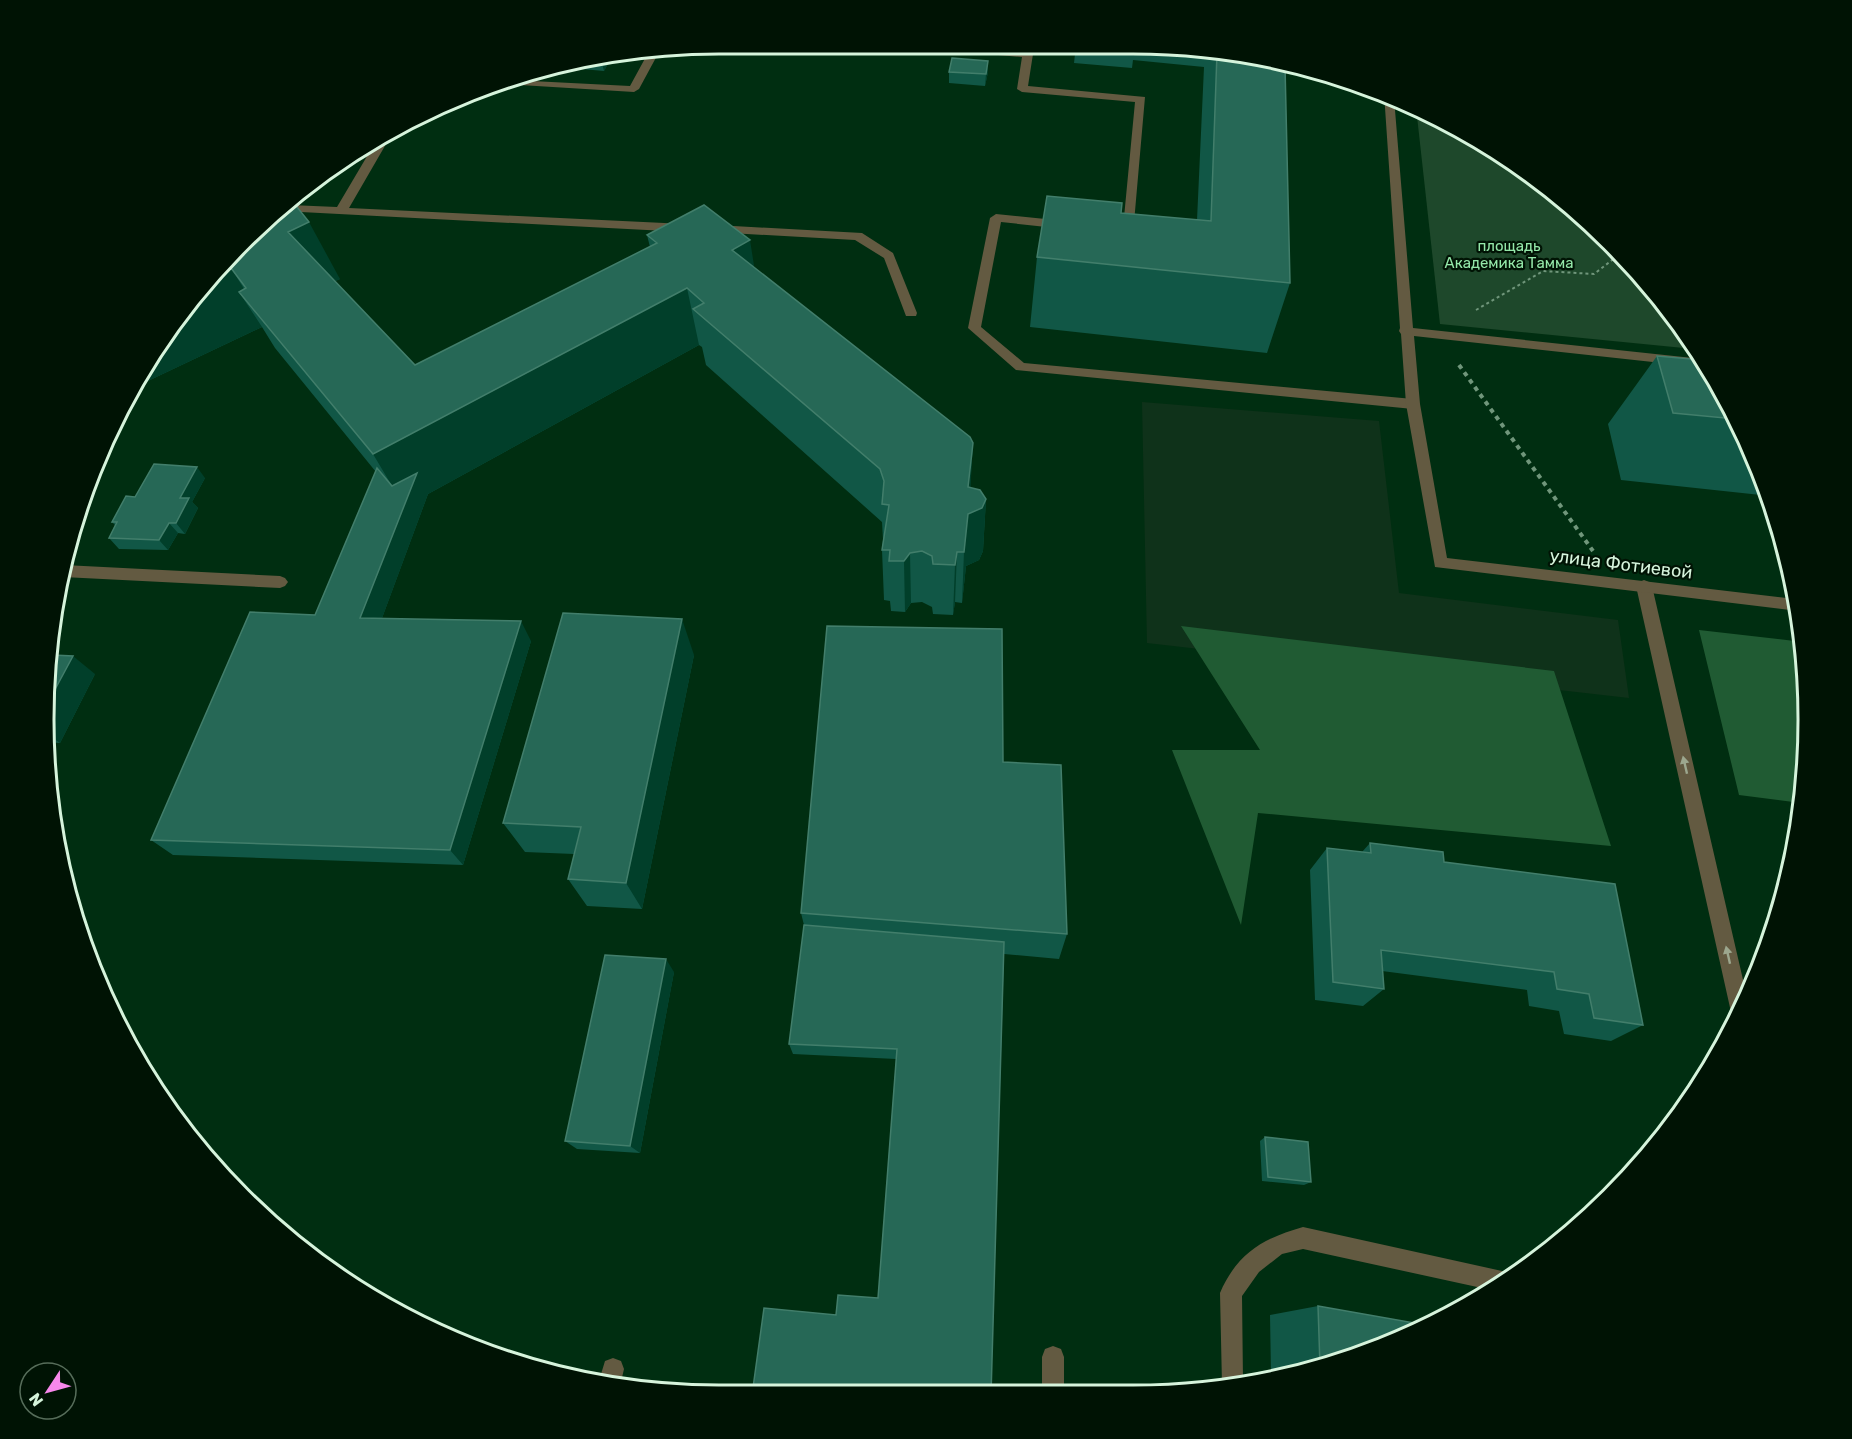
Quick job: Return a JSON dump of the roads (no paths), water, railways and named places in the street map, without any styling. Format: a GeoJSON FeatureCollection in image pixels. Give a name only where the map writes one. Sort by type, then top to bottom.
{"type":"FeatureCollection","features":[{"type":"Feature","properties":{"kind":"street"},"geometry":{"type":"LineString","coordinates":[[1029,54],[1022,89],[1141,99],[1129,231],[1118,230]]}},
{"type":"Feature","properties":{"kind":"street"},"geometry":{"type":"LineString","coordinates":[[526,83],[634,89],[651,58]]}},
{"type":"Feature","properties":{"kind":"street"},"geometry":{"type":"LineString","coordinates":[[1074,226],[996,218],[974,328],[1021,367],[1413,404],[1405,330],[1389,106]]}},
{"type":"Feature","properties":{"kind":"street"},"geometry":{"type":"LineString","coordinates":[[341,211],[377,149]]}},
{"type":"Feature","properties":{"kind":"street"},"geometry":{"type":"LineString","coordinates":[[294,208],[858,236],[889,256],[911,313]]}},
{"type":"Feature","properties":{"kind":"street"},"geometry":{"type":"LineString","coordinates":[[1405,330],[1694,363]]}},
{"type":"Feature","properties":{"kind":"street","name":"улица Фотиевой"},"geometry":{"type":"LineString","coordinates":[[1413,404],[1440,563],[1787,604]]}},
{"type":"Feature","properties":{"kind":"street"},"geometry":{"type":"LineString","coordinates":[[71,571],[280,582]]}},
{"type":"Feature","properties":{"kind":"street"},"geometry":{"type":"LineString","coordinates":[[1644,586],[1737,996]]}},
{"type":"Feature","properties":{"kind":"street"},"geometry":{"type":"LineString","coordinates":[[1232,1377],[1231,1293],[1251,1264],[1277,1245],[1303,1238],[1491,1280]]}},
{"type":"Feature","properties":{"kind":"street"},"geometry":{"type":"LineString","coordinates":[[1053,1358],[1053,1385]]}},
{"type":"Feature","properties":{"kind":"park label","name":"площадь Академика Тамма"},"geometry":{"type":"Point","coordinates":[1509,254]}}]}
